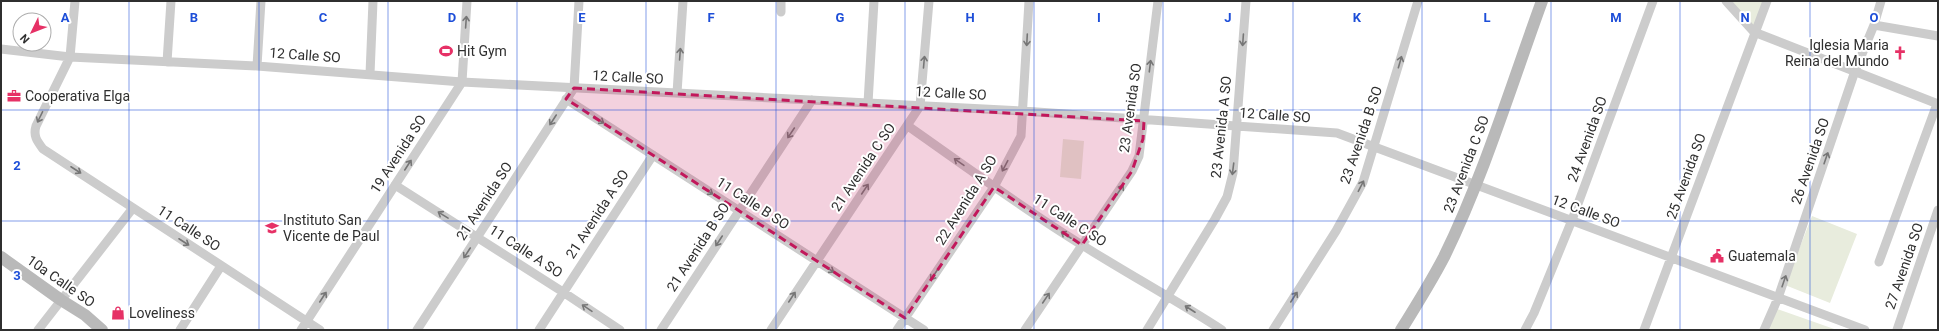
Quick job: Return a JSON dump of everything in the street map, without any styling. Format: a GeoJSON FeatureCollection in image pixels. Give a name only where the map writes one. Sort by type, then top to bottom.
{"type":"FeatureCollection","features":[{"type":"Feature","properties":{"kind":"street"},"geometry":{"type":"LineString","coordinates":[[70,57],[75,1]]}},
{"type":"Feature","properties":{"kind":"street"},"geometry":{"type":"LineString","coordinates":[[167,62],[171,1]]}},
{"type":"Feature","properties":{"kind":"street"},"geometry":{"type":"LineString","coordinates":[[257,66],[261,1]]}},
{"type":"Feature","properties":{"kind":"street"},"geometry":{"type":"LineString","coordinates":[[370,74],[373,1]]}},
{"type":"Feature","properties":{"kind":"street","name":"19 Avenida SO"},"geometry":{"type":"LineString","coordinates":[[301,330],[462,82],[467,1]]}},
{"type":"Feature","properties":{"kind":"street"},"geometry":{"type":"LineString","coordinates":[[574,88],[579,1]]}},
{"type":"Feature","properties":{"kind":"street"},"geometry":{"type":"LineString","coordinates":[[677,93],[683,1]]}},
{"type":"Feature","properties":{"kind":"street"},"geometry":{"type":"LineString","coordinates":[[781,1],[781,12]]}},
{"type":"Feature","properties":{"kind":"street"},"geometry":{"type":"LineString","coordinates":[[868,103],[874,1]]}},
{"type":"Feature","properties":{"kind":"street","name":"21 Avenida C SO"},"geometry":{"type":"LineString","coordinates":[[771,330],[816,260],[908,126],[920,106],[929,1]]}},
{"type":"Feature","properties":{"kind":"street","name":"22 Avenida A SO"},"geometry":{"type":"LineString","coordinates":[[897,330],[994,187],[1021,136],[1029,1]]}},
{"type":"Feature","properties":{"kind":"street","name":"23 Avenida SO"},"geometry":{"type":"LineString","coordinates":[[1025,330],[1132,172],[1139,156],[1158,1]]}},
{"type":"Feature","properties":{"kind":"street","name":"23 Avenida A SO"},"geometry":{"type":"LineString","coordinates":[[1147,330],[1170,296],[1227,197],[1233,173],[1246,1]]}},
{"type":"Feature","properties":{"kind":"street","name":"23 Avenida B SO"},"geometry":{"type":"LineString","coordinates":[[1273,330],[1336,231],[1363,182],[1375,147],[1418,1]]}},
{"type":"Feature","properties":{"kind":"street","name":"23 Avenida C SO"},"geometry":{"type":"LineString","coordinates":[[1401,330],[1426,290],[1443,258],[1475,185],[1542,1]]}},
{"type":"Feature","properties":{"kind":"street","name":"24 Avenida SO"},"geometry":{"type":"LineString","coordinates":[[1525,330],[1572,220],[1653,1]]}},
{"type":"Feature","properties":{"kind":"street"},"geometry":{"type":"LineString","coordinates":[[1726,1],[1754,32],[1937,104],[1879,262]]}},
{"type":"Feature","properties":{"kind":"street","name":"25 Avenida SO"},"geometry":{"type":"LineString","coordinates":[[1644,330],[1754,32],[1767,1]]}},
{"type":"Feature","properties":{"kind":"street","name":"26 Avenida SO"},"geometry":{"type":"LineString","coordinates":[[1764,330],[1778,298],[1855,71],[1874,25],[1881,1]]}},
{"type":"Feature","properties":{"kind":"street"},"geometry":{"type":"LineString","coordinates":[[1874,25],[1938,36]]}},
{"type":"Feature","properties":{"kind":"street","name":"12 Calle SO"},"geometry":{"type":"LineString","coordinates":[[1,49],[70,57],[257,66],[462,82],[1023,111],[1144,121],[1337,133],[1865,330]]}},
{"type":"Feature","properties":{"kind":"street","name":"11 Calle SO"},"geometry":{"type":"LineString","coordinates":[[70,57],[36,126],[34,133],[37,142],[43,149],[320,330]]}},
{"type":"Feature","properties":{"kind":"street","name":"21 Avenida SO"},"geometry":{"type":"LineString","coordinates":[[417,330],[574,88]]}},
{"type":"Feature","properties":{"kind":"street","name":"11 Calle B SO"},"geometry":{"type":"LineString","coordinates":[[566,99],[924,330]]}},
{"type":"Feature","properties":{"kind":"street","name":"21 Avenida B SO"},"geometry":{"type":"LineString","coordinates":[[661,330],[812,100]]}},
{"type":"Feature","properties":{"kind":"street","name":"11 Calle C SO"},"geometry":{"type":"LineString","coordinates":[[908,126],[994,187],[1082,245],[1170,296],[1222,330]]}},
{"type":"Feature","properties":{"kind":"street","name":"21 Avenida A SO"},"geometry":{"type":"LineString","coordinates":[[539,330],[653,155]]}},
{"type":"Feature","properties":{"kind":"street","name":"11 Calle A SO"},"geometry":{"type":"LineString","coordinates":[[396,185],[620,330]]}},
{"type":"Feature","properties":{"kind":"street"},"geometry":{"type":"LineString","coordinates":[[38,330],[133,208]]}},
{"type":"Feature","properties":{"kind":"street","name":"27 Avenida SO"},"geometry":{"type":"LineString","coordinates":[[1897,330],[1934,236],[1938,210]]}},
{"type":"Feature","properties":{"kind":"street","name":"10a Calle SO"},"geometry":{"type":"LineString","coordinates":[[1,257],[61,300],[85,315],[102,330]]}},
{"type":"Feature","properties":{"kind":"street"},"geometry":{"type":"LineString","coordinates":[[180,330],[221,266]]}},
{"type":"Feature","properties":{"kind":"highlighted area"},"geometry":{"type":"Polygon","coordinates":[[[574,88],[1144,121],[1143,139],[1132,171],[1082,245],[994,187],[905,318],[566,99],[574,88]]]}},
{"type":"Feature","properties":{"kind":"shaded area"},"geometry":{"type":"Polygon","coordinates":[[[1726,1],[1767,1],[1754,32],[1726,1]]]}},
{"type":"Feature","properties":{"kind":"shaded area"},"geometry":{"type":"Polygon","coordinates":[[[1063,139],[1084,141],[1081,179],[1060,177],[1063,139]]]}},
{"type":"Feature","properties":{"kind":"shaded area"},"geometry":{"type":"Polygon","coordinates":[[[1812,216],[1857,234],[1830,303],[1785,285],[1812,216]]]}},
{"type":"Feature","properties":{"kind":"shaded area"},"geometry":{"type":"Polygon","coordinates":[[[1777,309],[1837,330],[1768,330],[1777,309]]]}},
{"type":"Feature","properties":{"kind":"place","name":"Hit Gym"},"geometry":{"type":"Point","coordinates":[446,51]}},
{"type":"Feature","properties":{"kind":"place","name":"Iglesia Maria Reina del Mundo"},"geometry":{"type":"Point","coordinates":[1900,53]}},
{"type":"Feature","properties":{"kind":"place","name":"Cooperativa Elga"},"geometry":{"type":"Point","coordinates":[14,96]}},
{"type":"Feature","properties":{"kind":"place","name":"Instituto San Vicente de Paul"},"geometry":{"type":"Point","coordinates":[272,228]}},
{"type":"Feature","properties":{"kind":"place","name":"Guatemala"},"geometry":{"type":"Point","coordinates":[1717,256]}},
{"type":"Feature","properties":{"kind":"place","name":"Loveliness"},"geometry":{"type":"Point","coordinates":[118,313]}}]}
